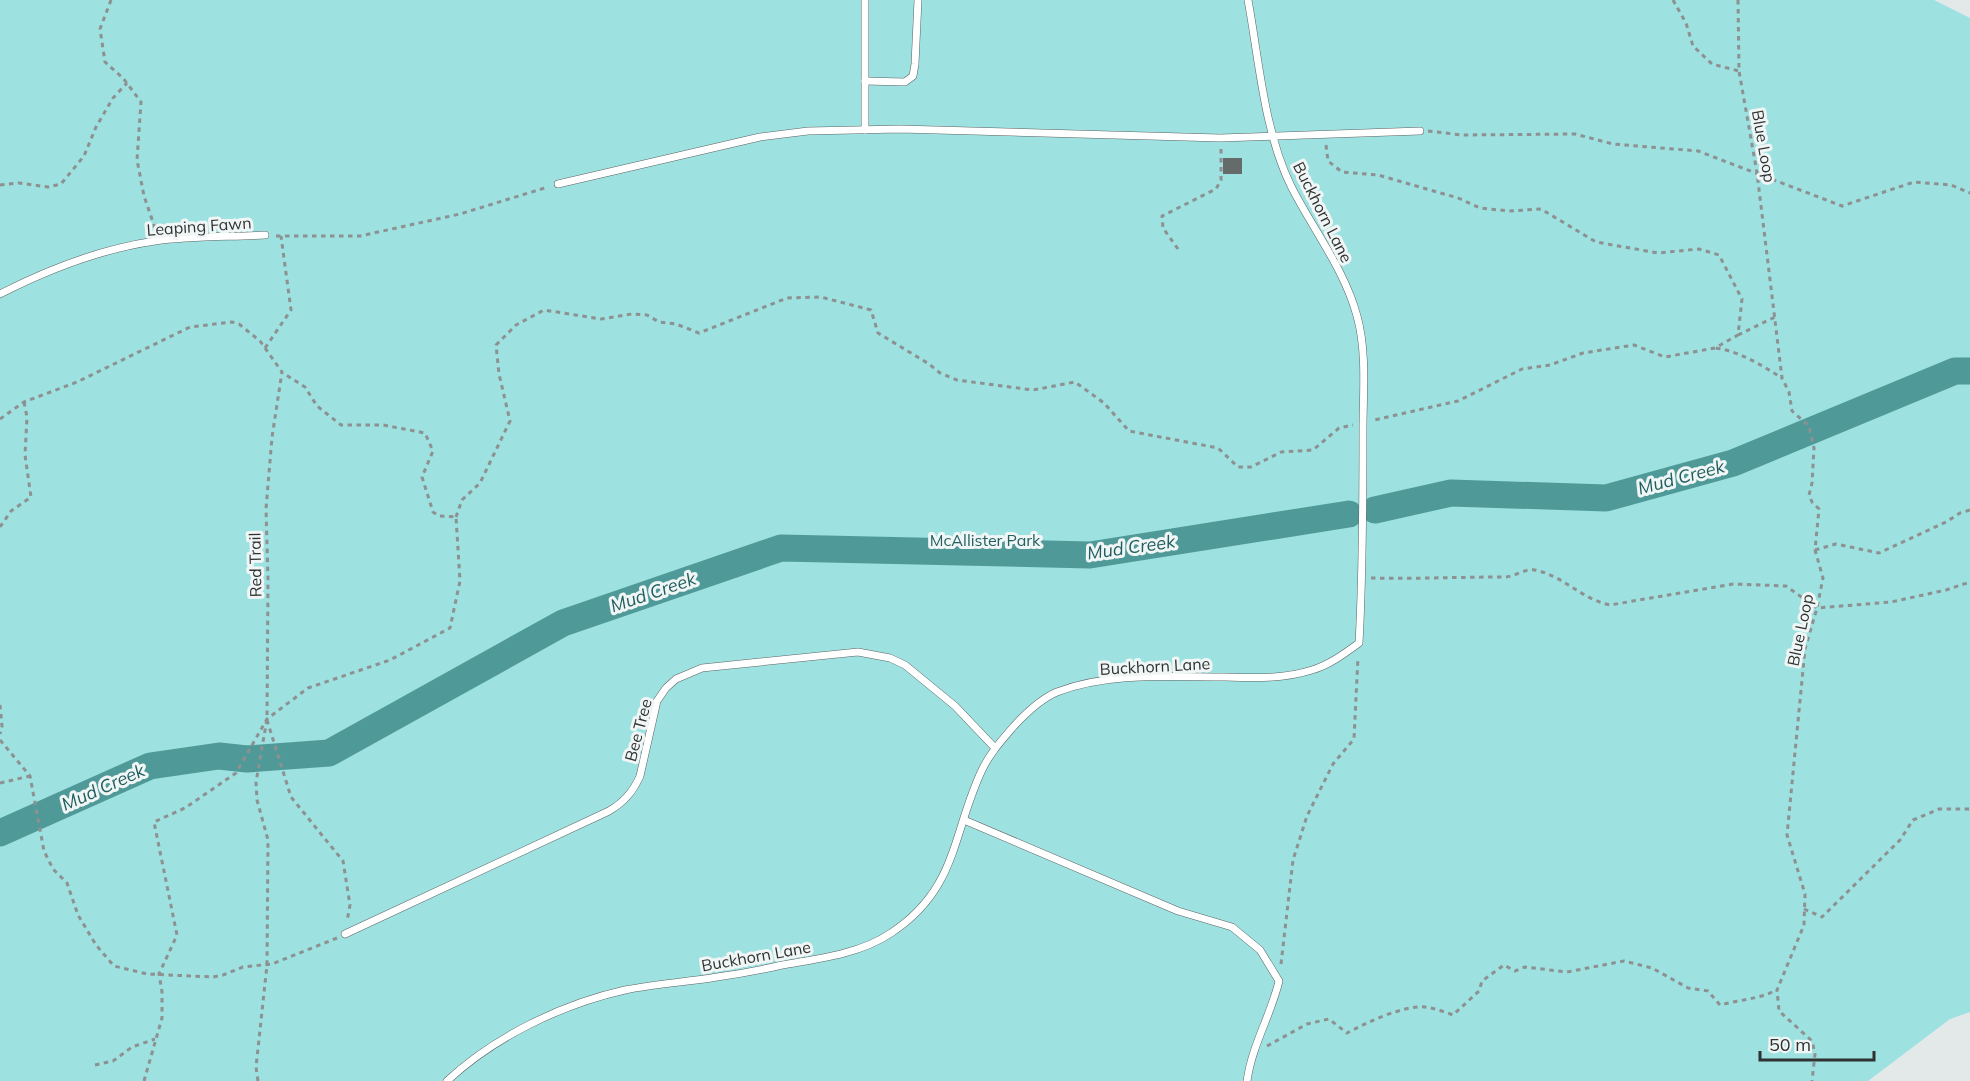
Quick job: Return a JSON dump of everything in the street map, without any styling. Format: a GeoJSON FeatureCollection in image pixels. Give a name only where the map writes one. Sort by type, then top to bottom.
{"type":"FeatureCollection","features":[{"type":"Feature","properties":{"kind":"lane"},"geometry":{"type":"LineString","coordinates":[[864,130],[865,0]]}},
{"type":"Feature","properties":{"kind":"lane"},"geometry":{"type":"LineString","coordinates":[[865,81],[905,82],[913,76],[918,0]]}},
{"type":"Feature","properties":{"kind":"lane","name":"Buckhorn Lane"},"geometry":{"type":"LineString","coordinates":[[447,1081],[465,1064],[537,1021],[562,1009],[627,990],[723,977],[827,957],[878,941],[893,932],[908,920],[934,892],[944,877],[979,777],[995,748],[1026,713],[1054,693],[1094,682],[1119,679],[1270,678],[1310,671],[1331,662],[1359,643],[1363,578],[1363,423],[1362,350],[1357,317],[1351,298],[1327,250],[1290,184],[1273,136],[1248,0]]}},
{"type":"Feature","properties":{"kind":"lane"},"geometry":{"type":"LineString","coordinates":[[558,184],[760,137],[808,131],[864,130],[1220,138],[1420,131]]}},
{"type":"Feature","properties":{"kind":"lane","name":"Leaping Fawn"},"geometry":{"type":"LineString","coordinates":[[0,294],[39,274],[99,253],[159,241],[265,235]]}},
{"type":"Feature","properties":{"kind":"lane","name":"Bee Tree"},"geometry":{"type":"LineString","coordinates":[[345,934],[620,805],[635,787],[640,776],[657,701],[676,678],[702,668],[858,652],[872,653],[905,665],[955,706],[995,748]]}},
{"type":"Feature","properties":{"kind":"lane"},"geometry":{"type":"LineString","coordinates":[[964,820],[1178,911],[1232,927],[1260,950],[1280,981],[1276,997],[1252,1054],[1247,1081]]}},
{"type":"Feature","properties":{"kind":"path"},"geometry":{"type":"LineString","coordinates":[[111,0],[100,29],[105,62],[127,83],[141,102],[137,160],[144,196],[159,241]]}},
{"type":"Feature","properties":{"kind":"path"},"geometry":{"type":"LineString","coordinates":[[1672,0],[1686,23],[1693,46],[1712,64],[1739,71]]}},
{"type":"Feature","properties":{"kind":"path","name":"Blue Loop"},"geometry":{"type":"LineString","coordinates":[[1738,0],[1739,71],[1757,173],[1782,378],[1789,392],[1792,411],[1809,426],[1814,448],[1809,495],[1812,502],[1820,509],[1815,550],[1823,578],[1818,608],[1804,649],[1787,835],[1805,894],[1804,925],[1777,990]]}},
{"type":"Feature","properties":{"kind":"path"},"geometry":{"type":"LineString","coordinates":[[0,185],[19,183],[48,187],[61,184],[84,156],[96,127],[112,98],[127,83]]}},
{"type":"Feature","properties":{"kind":"path"},"geometry":{"type":"LineString","coordinates":[[1420,131],[1462,135],[1575,134],[1612,144],[1698,151],[1842,206],[1914,182],[1951,185],[1970,193]]}},
{"type":"Feature","properties":{"kind":"path"},"geometry":{"type":"LineString","coordinates":[[1324,134],[1328,161],[1342,172],[1378,175],[1458,198],[1480,208],[1509,211],[1541,208],[1596,242],[1658,253],[1700,249],[1719,255],[1742,299],[1738,335]]}},
{"type":"Feature","properties":{"kind":"path"},"geometry":{"type":"LineString","coordinates":[[1178,249],[1163,228],[1162,216],[1216,189],[1221,180],[1220,138]]}},
{"type":"Feature","properties":{"kind":"path"},"geometry":{"type":"LineString","coordinates":[[265,235],[360,236],[460,213],[558,184]]}},
{"type":"Feature","properties":{"kind":"path"},"geometry":{"type":"LineString","coordinates":[[265,348],[291,310],[281,236]]}},
{"type":"Feature","properties":{"kind":"path"},"geometry":{"type":"LineString","coordinates":[[144,1081],[162,1018],[159,974],[177,935],[154,822],[185,808],[236,773],[267,719],[308,688],[390,660],[450,628],[460,581],[456,517],[462,500],[480,483],[510,421],[496,345],[516,325],[544,310],[601,319],[632,314],[647,315],[659,322],[676,324],[699,333],[787,298],[821,297],[871,310],[878,333],[940,373],[957,380],[1033,390],[1076,382],[1104,403],[1129,430],[1218,448],[1238,467],[1251,467],[1281,452],[1312,450],[1339,428],[1458,401],[1522,369],[1551,365],[1582,353],[1634,345],[1665,357],[1715,348],[1731,350],[1782,378]]}},
{"type":"Feature","properties":{"kind":"path"},"geometry":{"type":"LineString","coordinates":[[1715,348],[1775,317]]}},
{"type":"Feature","properties":{"kind":"path"},"geometry":{"type":"LineString","coordinates":[[0,419],[24,402],[77,382],[190,327],[232,322],[239,324],[260,341],[282,372],[305,387],[317,406],[341,425],[383,425],[426,433],[433,451],[422,477],[433,512],[439,516],[456,517]]}},
{"type":"Feature","properties":{"kind":"path","name":"Red Trail"},"geometry":{"type":"LineString","coordinates":[[258,1081],[256,1067],[267,965],[268,840],[257,800],[256,782],[267,719],[266,509],[272,437],[282,372]]}},
{"type":"Feature","properties":{"kind":"path"},"geometry":{"type":"LineString","coordinates":[[0,527],[11,511],[31,497],[26,455],[27,417],[24,402]]}},
{"type":"Feature","properties":{"kind":"path"},"geometry":{"type":"LineString","coordinates":[[1815,550],[1836,544],[1879,553],[1970,510]]}},
{"type":"Feature","properties":{"kind":"path"},"geometry":{"type":"LineString","coordinates":[[1363,578],[1429,579],[1480,575],[1508,577],[1533,569],[1557,577],[1594,602],[1610,605],[1733,585],[1786,586],[1818,608],[1891,602],[1946,590],[1970,582]]}},
{"type":"Feature","properties":{"kind":"path"},"geometry":{"type":"LineString","coordinates":[[1280,981],[1293,860],[1307,816],[1333,764],[1354,740],[1359,643]]}},
{"type":"Feature","properties":{"kind":"path"},"geometry":{"type":"LineString","coordinates":[[0,705],[2,726],[0,734]]}},
{"type":"Feature","properties":{"kind":"path"},"geometry":{"type":"LineString","coordinates":[[0,740],[30,776],[44,850],[53,869],[67,883],[78,915],[96,945],[114,966],[136,972],[213,977],[243,967],[266,963],[267,965],[345,934],[350,905],[343,861],[291,797],[267,719]]}},
{"type":"Feature","properties":{"kind":"path"},"geometry":{"type":"LineString","coordinates":[[0,783],[30,776]]}},
{"type":"Feature","properties":{"kind":"path"},"geometry":{"type":"LineString","coordinates":[[1804,909],[1822,917],[1900,840],[1913,820],[1940,809],[1970,808]]}},
{"type":"Feature","properties":{"kind":"path"},"geometry":{"type":"LineString","coordinates":[[1252,1054],[1307,1024],[1329,1019],[1347,1033],[1364,1024],[1404,1010],[1425,1007],[1454,1015],[1479,991],[1482,981],[1504,965],[1515,971],[1525,967],[1567,972],[1624,961],[1652,968],[1688,988],[1708,991],[1720,1005],[1751,998],[1762,998],[1777,990],[1779,1011],[1812,1041],[1815,1054],[1812,1081]]}},
{"type":"Feature","properties":{"kind":"path"},"geometry":{"type":"LineString","coordinates":[[95,1065],[113,1061],[132,1047],[155,1039]]}},
{"type":"Feature","properties":{"kind":"green space","name":"McAllister Park"},"geometry":{"type":"Polygon","coordinates":[[[0,0],[1934,0],[1970,18],[1970,1012],[1950,1019],[1868,1081],[0,1081],[0,0]]]}},
{"type":"Feature","properties":{"kind":"building"},"geometry":{"type":"Polygon","coordinates":[[[1223,158],[1242,158],[1242,174],[1223,174],[1223,158]]]}},
{"type":"Feature","properties":{"kind":"waterway","name":"Mud Creek"},"geometry":{"type":"LineString","coordinates":[[1375,510],[1451,493],[1606,498],[1733,463],[1955,371],[1970,371]]}},
{"type":"Feature","properties":{"kind":"waterway","name":"Mud Creek"},"geometry":{"type":"LineString","coordinates":[[0,833],[150,766],[219,756],[247,759],[329,753],[563,623],[781,548],[1090,555],[1349,514]]}}]}
